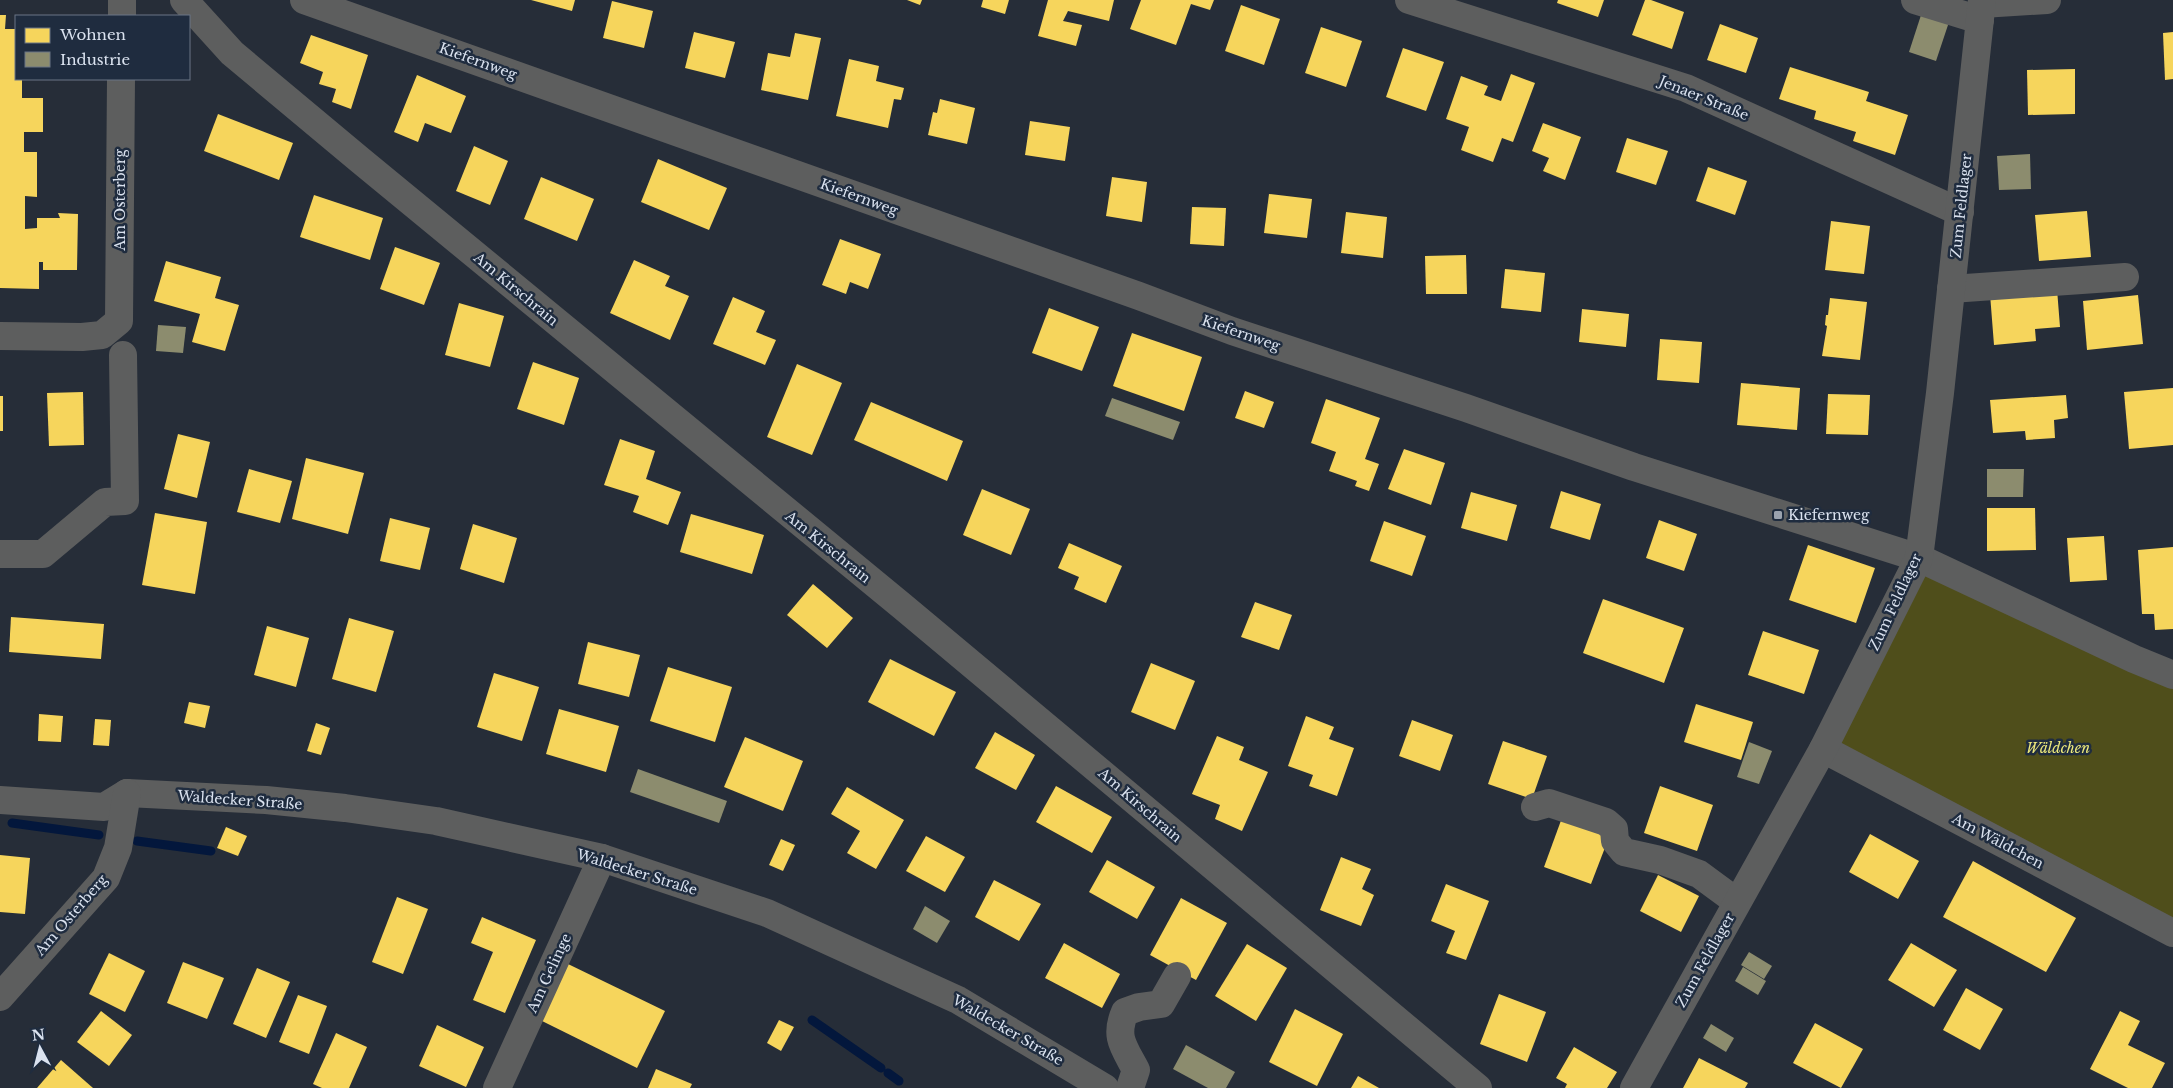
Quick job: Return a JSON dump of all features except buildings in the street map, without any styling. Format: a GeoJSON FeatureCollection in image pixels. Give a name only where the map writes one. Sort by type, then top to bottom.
{"type":"FeatureCollection","features":[{"type":"Feature","properties":{"kind":"street"},"geometry":{"type":"LineString","coordinates":[[122,0],[122,15]]}},
{"type":"Feature","properties":{"kind":"street","name":"Am Kirschrain"},"geometry":{"type":"LineString","coordinates":[[184,0],[232,52],[329,135],[902,606],[1478,1088]]}},
{"type":"Feature","properties":{"kind":"street","name":"Jenaer Straße"},"geometry":{"type":"LineString","coordinates":[[1409,0],[1686,88],[1960,212]]}},
{"type":"Feature","properties":{"kind":"street"},"geometry":{"type":"LineString","coordinates":[[1915,0],[1981,8],[2047,0]]}},
{"type":"Feature","properties":{"kind":"street","name":"Kiefernweg"},"geometry":{"type":"LineString","coordinates":[[312,1],[1139,296],[1232,331],[1466,408],[1634,468],[1919,558],[2134,659],[2173,675]]}},
{"type":"Feature","properties":{"kind":"street","name":"Zum Feldlager"},"geometry":{"type":"LineString","coordinates":[[1634,1088],[1823,749],[1919,558],[1960,212],[1981,8]]}},
{"type":"Feature","properties":{"kind":"street","name":"Am Osterberg"},"geometry":{"type":"LineString","coordinates":[[0,336],[82,337],[102,335],[119,321],[121,80]]}},
{"type":"Feature","properties":{"kind":"street"},"geometry":{"type":"LineString","coordinates":[[1951,289],[2125,276]]}},
{"type":"Feature","properties":{"kind":"street"},"geometry":{"type":"LineString","coordinates":[[0,554],[44,554],[104,502],[124,501],[123,355]]}},
{"type":"Feature","properties":{"kind":"street","name":"Am Wäldchen"},"geometry":{"type":"LineString","coordinates":[[1823,749],[2173,932]]}},
{"type":"Feature","properties":{"kind":"street"},"geometry":{"type":"LineString","coordinates":[[0,800],[104,807],[127,793]]}},
{"type":"Feature","properties":{"kind":"street","name":"Am Osterberg"},"geometry":{"type":"LineString","coordinates":[[0,997],[106,878],[118,848],[127,793]]}},
{"type":"Feature","properties":{"kind":"street","name":"Waldecker Straße"},"geometry":{"type":"LineString","coordinates":[[127,793],[266,800],[345,808],[436,821],[602,858],[767,913],[958,1000],[1105,1088]]}},
{"type":"Feature","properties":{"kind":"street"},"geometry":{"type":"LineString","coordinates":[[1535,807],[1549,803],[1606,822],[1614,829],[1615,841],[1624,852],[1660,860],[1699,874],[1737,902]]}},
{"type":"Feature","properties":{"kind":"street","name":"Am Gelinge"},"geometry":{"type":"LineString","coordinates":[[497,1088],[602,858]]}},
{"type":"Feature","properties":{"kind":"street"},"geometry":{"type":"LineString","coordinates":[[1130,1088],[1136,1070],[1119,1037],[1119,1026],[1125,1012],[1161,1004],[1177,976]]}},
{"type":"Feature","properties":{"kind":"green space","name":"Wäldchen"},"geometry":{"type":"Polygon","coordinates":[[[1921,568],[2173,675],[2173,933],[1835,755],[1921,568]]]}},
{"type":"Feature","properties":{"kind":"waterway"},"geometry":{"type":"LineString","coordinates":[[12,823],[99,835]]}},
{"type":"Feature","properties":{"kind":"waterway"},"geometry":{"type":"LineString","coordinates":[[137,841],[211,851]]}},
{"type":"Feature","properties":{"kind":"waterway"},"geometry":{"type":"LineString","coordinates":[[812,1020],[881,1068]]}},
{"type":"Feature","properties":{"kind":"waterway"},"geometry":{"type":"LineString","coordinates":[[888,1073],[899,1081]]}},
{"type":"Feature","properties":{"kind":"place","name":"Kiefernweg"},"geometry":{"type":"Point","coordinates":[1778,515]}}]}
